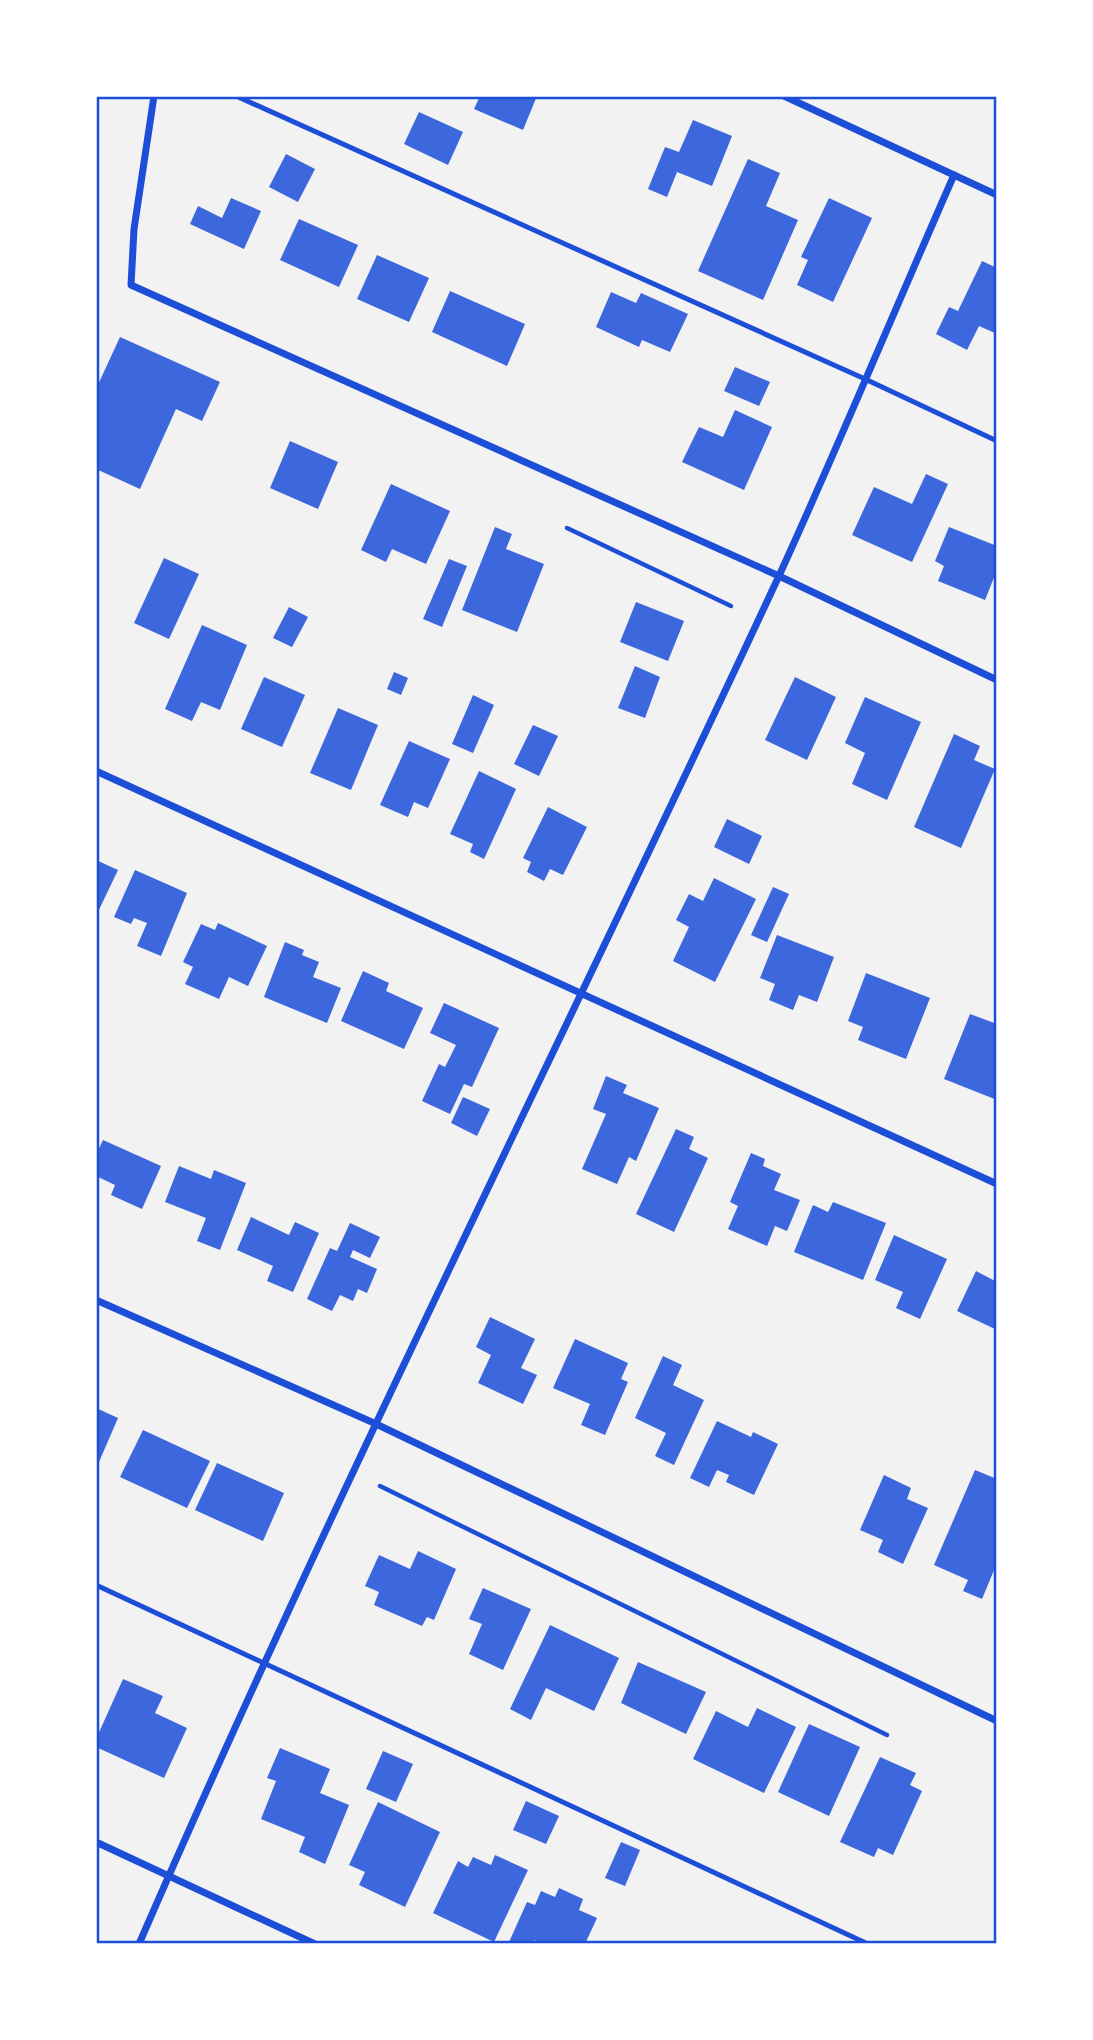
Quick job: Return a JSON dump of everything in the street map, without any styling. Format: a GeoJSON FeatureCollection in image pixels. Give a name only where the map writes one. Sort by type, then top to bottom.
{"type":"FeatureCollection","features":[{"type":"Feature","properties":{"kind":"street"},"geometry":{"type":"LineString","coordinates":[[154,96],[134,229],[131,285],[779,576],[997,680]]}},
{"type":"Feature","properties":{"kind":"street"},"geometry":{"type":"LineString","coordinates":[[784,96],[997,195]]}},
{"type":"Feature","properties":{"kind":"street"},"geometry":{"type":"LineString","coordinates":[[139,1944],[374,1423],[779,576],[954,175]]}},
{"type":"Feature","properties":{"kind":"street"},"geometry":{"type":"LineString","coordinates":[[96,771],[997,1184]]}},
{"type":"Feature","properties":{"kind":"street"},"geometry":{"type":"LineString","coordinates":[[96,1300],[374,1423],[997,1721]]}},
{"type":"Feature","properties":{"kind":"street"},"geometry":{"type":"LineString","coordinates":[[96,1842],[315,1944]]}},
{"type":"Feature","properties":{"kind":"lane"},"geometry":{"type":"LineString","coordinates":[[236,96],[997,441]]}},
{"type":"Feature","properties":{"kind":"lane"},"geometry":{"type":"LineString","coordinates":[[96,1585],[868,1944]]}},
{"type":"Feature","properties":{"kind":"path"},"geometry":{"type":"LineString","coordinates":[[567,528],[731,606]]}},
{"type":"Feature","properties":{"kind":"path"},"geometry":{"type":"LineString","coordinates":[[380,1486],[887,1735]]}},
{"type":"Feature","properties":{"kind":"building"},"geometry":{"type":"Polygon","coordinates":[[[480,96],[537,96],[523,130],[474,109],[480,96]]]}},
{"type":"Feature","properties":{"kind":"building"},"geometry":{"type":"Polygon","coordinates":[[[419,112],[463,132],[448,165],[404,144],[419,112]]]}},
{"type":"Feature","properties":{"kind":"building"},"geometry":{"type":"Polygon","coordinates":[[[693,120],[732,136],[712,186],[677,172],[667,197],[648,189],[665,147],[679,152],[693,120]]]}},
{"type":"Feature","properties":{"kind":"building"},"geometry":{"type":"Polygon","coordinates":[[[286,154],[315,169],[298,202],[269,187],[286,154]]]}},
{"type":"Feature","properties":{"kind":"building"},"geometry":{"type":"Polygon","coordinates":[[[748,159],[780,173],[766,206],[798,220],[763,300],[698,271],[748,159]]]}},
{"type":"Feature","properties":{"kind":"building"},"geometry":{"type":"Polygon","coordinates":[[[231,198],[261,211],[244,249],[190,224],[198,206],[222,218],[231,198]]]}},
{"type":"Feature","properties":{"kind":"building"},"geometry":{"type":"Polygon","coordinates":[[[829,198],[872,218],[833,302],[797,285],[808,260],[801,257],[829,198]]]}},
{"type":"Feature","properties":{"kind":"building"},"geometry":{"type":"Polygon","coordinates":[[[299,219],[358,245],[339,287],[280,260],[299,219]]]}},
{"type":"Feature","properties":{"kind":"building"},"geometry":{"type":"Polygon","coordinates":[[[377,255],[429,278],[409,322],[357,299],[377,255]]]}},
{"type":"Feature","properties":{"kind":"building"},"geometry":{"type":"Polygon","coordinates":[[[982,261],[997,268],[997,334],[979,326],[967,350],[936,334],[949,307],[958,311],[982,261]]]}},
{"type":"Feature","properties":{"kind":"building"},"geometry":{"type":"Polygon","coordinates":[[[450,291],[525,324],[507,366],[432,332],[450,291]]]}},
{"type":"Feature","properties":{"kind":"building"},"geometry":{"type":"Polygon","coordinates":[[[611,292],[636,303],[641,293],[688,314],[670,352],[642,340],[639,347],[596,327],[611,292]]]}},
{"type":"Feature","properties":{"kind":"building"},"geometry":{"type":"Polygon","coordinates":[[[120,337],[220,382],[202,421],[176,409],[140,489],[96,469],[96,389],[120,337]]]}},
{"type":"Feature","properties":{"kind":"building"},"geometry":{"type":"Polygon","coordinates":[[[735,367],[770,382],[759,406],[724,391],[735,367]]]}},
{"type":"Feature","properties":{"kind":"building"},"geometry":{"type":"Polygon","coordinates":[[[735,410],[772,427],[744,490],[682,462],[699,427],[723,437],[735,410]]]}},
{"type":"Feature","properties":{"kind":"building"},"geometry":{"type":"Polygon","coordinates":[[[290,441],[338,462],[318,509],[270,488],[290,441]]]}},
{"type":"Feature","properties":{"kind":"building"},"geometry":{"type":"Polygon","coordinates":[[[926,474],[948,484],[912,562],[852,535],[874,487],[912,504],[926,474]]]}},
{"type":"Feature","properties":{"kind":"building"},"geometry":{"type":"Polygon","coordinates":[[[391,484],[450,511],[426,564],[392,549],[386,562],[361,550],[391,484]]]}},
{"type":"Feature","properties":{"kind":"building"},"geometry":{"type":"Polygon","coordinates":[[[495,527],[512,534],[506,549],[544,564],[517,632],[462,610],[495,527]]]}},
{"type":"Feature","properties":{"kind":"building"},"geometry":{"type":"Polygon","coordinates":[[[949,527],[997,546],[997,570],[985,600],[938,581],[944,566],[935,561],[949,527]]]}},
{"type":"Feature","properties":{"kind":"building"},"geometry":{"type":"Polygon","coordinates":[[[164,558],[199,574],[169,639],[134,623],[164,558]]]}},
{"type":"Feature","properties":{"kind":"building"},"geometry":{"type":"Polygon","coordinates":[[[449,559],[467,566],[442,627],[423,619],[449,559]]]}},
{"type":"Feature","properties":{"kind":"building"},"geometry":{"type":"Polygon","coordinates":[[[636,602],[684,621],[668,661],[620,642],[636,602]]]}},
{"type":"Feature","properties":{"kind":"building"},"geometry":{"type":"Polygon","coordinates":[[[289,607],[308,617],[292,647],[273,638],[289,607]]]}},
{"type":"Feature","properties":{"kind":"building"},"geometry":{"type":"Polygon","coordinates":[[[202,625],[247,645],[220,710],[201,702],[192,721],[165,709],[202,625]]]}},
{"type":"Feature","properties":{"kind":"building"},"geometry":{"type":"Polygon","coordinates":[[[635,666],[660,677],[645,718],[618,708],[635,666]]]}},
{"type":"Feature","properties":{"kind":"building"},"geometry":{"type":"Polygon","coordinates":[[[394,672],[408,678],[401,695],[387,689],[394,672]]]}},
{"type":"Feature","properties":{"kind":"building"},"geometry":{"type":"Polygon","coordinates":[[[264,677],[305,695],[282,747],[241,729],[264,677]]]}},
{"type":"Feature","properties":{"kind":"building"},"geometry":{"type":"Polygon","coordinates":[[[795,677],[836,697],[807,760],[765,740],[795,677]]]}},
{"type":"Feature","properties":{"kind":"building"},"geometry":{"type":"Polygon","coordinates":[[[473,695],[494,705],[473,753],[452,744],[473,695]]]}},
{"type":"Feature","properties":{"kind":"building"},"geometry":{"type":"Polygon","coordinates":[[[865,697],[921,722],[887,800],[852,784],[865,753],[845,743],[865,697]]]}},
{"type":"Feature","properties":{"kind":"building"},"geometry":{"type":"Polygon","coordinates":[[[338,708],[378,725],[351,790],[310,773],[338,708]]]}},
{"type":"Feature","properties":{"kind":"building"},"geometry":{"type":"Polygon","coordinates":[[[533,725],[558,736],[539,776],[514,764],[533,725]]]}},
{"type":"Feature","properties":{"kind":"building"},"geometry":{"type":"Polygon","coordinates":[[[954,734],[980,746],[974,760],[995,769],[961,848],[914,827],[954,734]]]}},
{"type":"Feature","properties":{"kind":"building"},"geometry":{"type":"Polygon","coordinates":[[[409,741],[450,759],[428,808],[414,802],[408,817],[380,805],[409,741]]]}},
{"type":"Feature","properties":{"kind":"building"},"geometry":{"type":"Polygon","coordinates":[[[479,771],[516,789],[484,859],[470,852],[473,844],[450,834],[479,771]]]}},
{"type":"Feature","properties":{"kind":"building"},"geometry":{"type":"Polygon","coordinates":[[[548,807],[587,827],[563,875],[550,869],[544,881],[527,872],[531,862],[523,858],[548,807]]]}},
{"type":"Feature","properties":{"kind":"building"},"geometry":{"type":"Polygon","coordinates":[[[727,819],[762,836],[749,864],[714,847],[727,819]]]}},
{"type":"Feature","properties":{"kind":"building"},"geometry":{"type":"Polygon","coordinates":[[[96,860],[118,870],[96,916],[96,860]]]}},
{"type":"Feature","properties":{"kind":"building"},"geometry":{"type":"Polygon","coordinates":[[[135,870],[187,893],[161,956],[137,946],[147,923],[134,918],[131,924],[114,917],[135,870]]]}},
{"type":"Feature","properties":{"kind":"building"},"geometry":{"type":"Polygon","coordinates":[[[714,878],[756,899],[715,982],[673,961],[689,927],[676,920],[689,894],[703,901],[714,878]]]}},
{"type":"Feature","properties":{"kind":"building"},"geometry":{"type":"Polygon","coordinates":[[[773,887],[789,894],[767,942],[751,935],[773,887]]]}},
{"type":"Feature","properties":{"kind":"building"},"geometry":{"type":"Polygon","coordinates":[[[218,923],[267,946],[248,986],[229,977],[219,999],[185,984],[193,967],[183,962],[201,924],[215,930],[218,923]]]}},
{"type":"Feature","properties":{"kind":"building"},"geometry":{"type":"Polygon","coordinates":[[[777,935],[834,957],[817,1002],[799,995],[793,1010],[769,1000],[775,984],[760,978],[777,935]]]}},
{"type":"Feature","properties":{"kind":"building"},"geometry":{"type":"Polygon","coordinates":[[[285,942],[304,950],[302,955],[319,962],[313,977],[341,988],[327,1023],[264,997],[285,942]]]}},
{"type":"Feature","properties":{"kind":"building"},"geometry":{"type":"Polygon","coordinates":[[[363,971],[389,983],[386,991],[423,1008],[404,1049],[341,1021],[363,971]]]}},
{"type":"Feature","properties":{"kind":"building"},"geometry":{"type":"Polygon","coordinates":[[[866,973],[930,998],[906,1059],[858,1040],[863,1027],[848,1021],[866,973]]]}},
{"type":"Feature","properties":{"kind":"building"},"geometry":{"type":"Polygon","coordinates":[[[444,1003],[499,1028],[472,1087],[464,1084],[450,1114],[422,1101],[439,1064],[445,1067],[456,1045],[430,1033],[444,1003]]]}},
{"type":"Feature","properties":{"kind":"building"},"geometry":{"type":"Polygon","coordinates":[[[970,1014],[997,1024],[997,1100],[944,1079],[970,1014]]]}},
{"type":"Feature","properties":{"kind":"building"},"geometry":{"type":"Polygon","coordinates":[[[606,1076],[627,1085],[623,1093],[659,1108],[636,1161],[629,1157],[617,1184],[582,1169],[606,1114],[593,1109],[606,1076]]]}},
{"type":"Feature","properties":{"kind":"building"},"geometry":{"type":"Polygon","coordinates":[[[463,1097],[490,1109],[477,1136],[451,1123],[463,1097]]]}},
{"type":"Feature","properties":{"kind":"building"},"geometry":{"type":"Polygon","coordinates":[[[676,1129],[694,1137],[689,1149],[708,1158],[674,1232],[636,1214],[676,1129]]]}},
{"type":"Feature","properties":{"kind":"building"},"geometry":{"type":"Polygon","coordinates":[[[103,1140],[161,1166],[142,1209],[111,1195],[115,1185],[96,1176],[96,1155],[103,1140]]]}},
{"type":"Feature","properties":{"kind":"building"},"geometry":{"type":"Polygon","coordinates":[[[751,1153],[765,1159],[763,1166],[781,1174],[774,1190],[800,1200],[787,1231],[775,1226],[767,1246],[728,1229],[738,1206],[730,1202],[751,1153]]]}},
{"type":"Feature","properties":{"kind":"building"},"geometry":{"type":"Polygon","coordinates":[[[179,1166],[211,1179],[214,1170],[246,1183],[220,1250],[197,1241],[206,1218],[165,1202],[179,1166]]]}},
{"type":"Feature","properties":{"kind":"building"},"geometry":{"type":"Polygon","coordinates":[[[833,1202],[886,1223],[863,1280],[794,1252],[813,1205],[828,1212],[833,1202]]]}},
{"type":"Feature","properties":{"kind":"building"},"geometry":{"type":"Polygon","coordinates":[[[251,1217],[289,1235],[295,1222],[319,1233],[293,1292],[267,1281],[273,1266],[237,1250],[251,1217]]]}},
{"type":"Feature","properties":{"kind":"building"},"geometry":{"type":"Polygon","coordinates":[[[350,1223],[380,1237],[370,1258],[353,1250],[350,1257],[377,1269],[367,1293],[358,1289],[353,1301],[340,1295],[332,1311],[307,1299],[330,1248],[337,1251],[350,1223]]]}},
{"type":"Feature","properties":{"kind":"building"},"geometry":{"type":"Polygon","coordinates":[[[894,1235],[947,1259],[920,1319],[896,1308],[903,1292],[875,1280],[894,1235]]]}},
{"type":"Feature","properties":{"kind":"building"},"geometry":{"type":"Polygon","coordinates":[[[976,1271],[997,1282],[997,1330],[957,1311],[976,1271]]]}},
{"type":"Feature","properties":{"kind":"building"},"geometry":{"type":"Polygon","coordinates":[[[490,1317],[535,1339],[521,1368],[537,1375],[523,1404],[478,1383],[491,1355],[476,1347],[490,1317]]]}},
{"type":"Feature","properties":{"kind":"building"},"geometry":{"type":"Polygon","coordinates":[[[575,1339],[628,1363],[621,1379],[628,1382],[605,1435],[581,1425],[590,1404],[553,1388],[575,1339]]]}},
{"type":"Feature","properties":{"kind":"building"},"geometry":{"type":"Polygon","coordinates":[[[663,1356],[682,1365],[673,1385],[704,1400],[674,1465],[655,1456],[666,1433],[635,1418],[663,1356]]]}},
{"type":"Feature","properties":{"kind":"building"},"geometry":{"type":"Polygon","coordinates":[[[96,1408],[118,1418],[96,1469],[96,1408]]]}},
{"type":"Feature","properties":{"kind":"building"},"geometry":{"type":"Polygon","coordinates":[[[717,1421],[751,1437],[753,1432],[778,1444],[754,1495],[726,1482],[729,1475],[717,1470],[709,1487],[690,1478],[717,1421]]]}},
{"type":"Feature","properties":{"kind":"building"},"geometry":{"type":"Polygon","coordinates":[[[143,1430],[210,1461],[187,1508],[120,1477],[143,1430]]]}},
{"type":"Feature","properties":{"kind":"building"},"geometry":{"type":"Polygon","coordinates":[[[217,1463],[284,1493],[263,1541],[195,1510],[217,1463]]]}},
{"type":"Feature","properties":{"kind":"building"},"geometry":{"type":"Polygon","coordinates":[[[975,1470],[997,1479],[997,1502],[994,1508],[997,1510],[997,1563],[982,1599],[963,1591],[968,1580],[934,1565],[975,1470]]]}},
{"type":"Feature","properties":{"kind":"building"},"geometry":{"type":"Polygon","coordinates":[[[884,1475],[911,1488],[907,1499],[928,1508],[903,1564],[878,1552],[883,1540],[860,1530],[884,1475]]]}},
{"type":"Feature","properties":{"kind":"building"},"geometry":{"type":"Polygon","coordinates":[[[418,1551],[456,1569],[434,1620],[427,1617],[422,1626],[374,1605],[379,1592],[365,1586],[379,1555],[410,1569],[418,1551]]]}},
{"type":"Feature","properties":{"kind":"building"},"geometry":{"type":"Polygon","coordinates":[[[483,1588],[531,1609],[503,1670],[469,1654],[482,1624],[469,1619],[483,1588]]]}},
{"type":"Feature","properties":{"kind":"building"},"geometry":{"type":"Polygon","coordinates":[[[550,1625],[619,1658],[594,1711],[546,1688],[531,1720],[510,1709],[550,1625]]]}},
{"type":"Feature","properties":{"kind":"building"},"geometry":{"type":"Polygon","coordinates":[[[638,1662],[706,1692],[686,1734],[621,1703],[638,1662]]]}},
{"type":"Feature","properties":{"kind":"building"},"geometry":{"type":"Polygon","coordinates":[[[123,1679],[163,1696],[155,1713],[187,1728],[164,1778],[96,1747],[96,1739],[123,1679]]]}},
{"type":"Feature","properties":{"kind":"building"},"geometry":{"type":"Polygon","coordinates":[[[757,1708],[796,1727],[764,1793],[693,1759],[716,1711],[748,1727],[757,1708]]]}},
{"type":"Feature","properties":{"kind":"building"},"geometry":{"type":"Polygon","coordinates":[[[809,1724],[860,1747],[829,1816],[778,1792],[809,1724]]]}},
{"type":"Feature","properties":{"kind":"building"},"geometry":{"type":"Polygon","coordinates":[[[280,1748],[330,1769],[320,1793],[349,1805],[325,1864],[299,1852],[305,1837],[261,1819],[276,1781],[267,1778],[280,1748]]]}},
{"type":"Feature","properties":{"kind":"building"},"geometry":{"type":"Polygon","coordinates":[[[383,1751],[413,1764],[396,1802],[366,1789],[383,1751]]]}},
{"type":"Feature","properties":{"kind":"building"},"geometry":{"type":"Polygon","coordinates":[[[880,1757],[916,1773],[910,1785],[922,1791],[893,1855],[878,1848],[874,1857],[840,1842],[880,1757]]]}},
{"type":"Feature","properties":{"kind":"building"},"geometry":{"type":"Polygon","coordinates":[[[526,1801],[559,1816],[546,1844],[513,1830],[526,1801]]]}},
{"type":"Feature","properties":{"kind":"building"},"geometry":{"type":"Polygon","coordinates":[[[378,1802],[440,1832],[405,1907],[359,1885],[365,1872],[349,1865],[378,1802]]]}},
{"type":"Feature","properties":{"kind":"building"},"geometry":{"type":"Polygon","coordinates":[[[621,1842],[640,1850],[625,1886],[605,1878],[621,1842]]]}},
{"type":"Feature","properties":{"kind":"building"},"geometry":{"type":"Polygon","coordinates":[[[495,1855],[528,1870],[494,1942],[433,1913],[458,1861],[468,1867],[473,1857],[491,1865],[495,1855]]]}},
{"type":"Feature","properties":{"kind":"building"},"geometry":{"type":"Polygon","coordinates":[[[559,1888],[583,1899],[579,1910],[597,1918],[585,1944],[541,1944],[534,1940],[532,1944],[509,1942],[527,1902],[535,1905],[541,1891],[555,1897],[559,1888]]]}}]}
